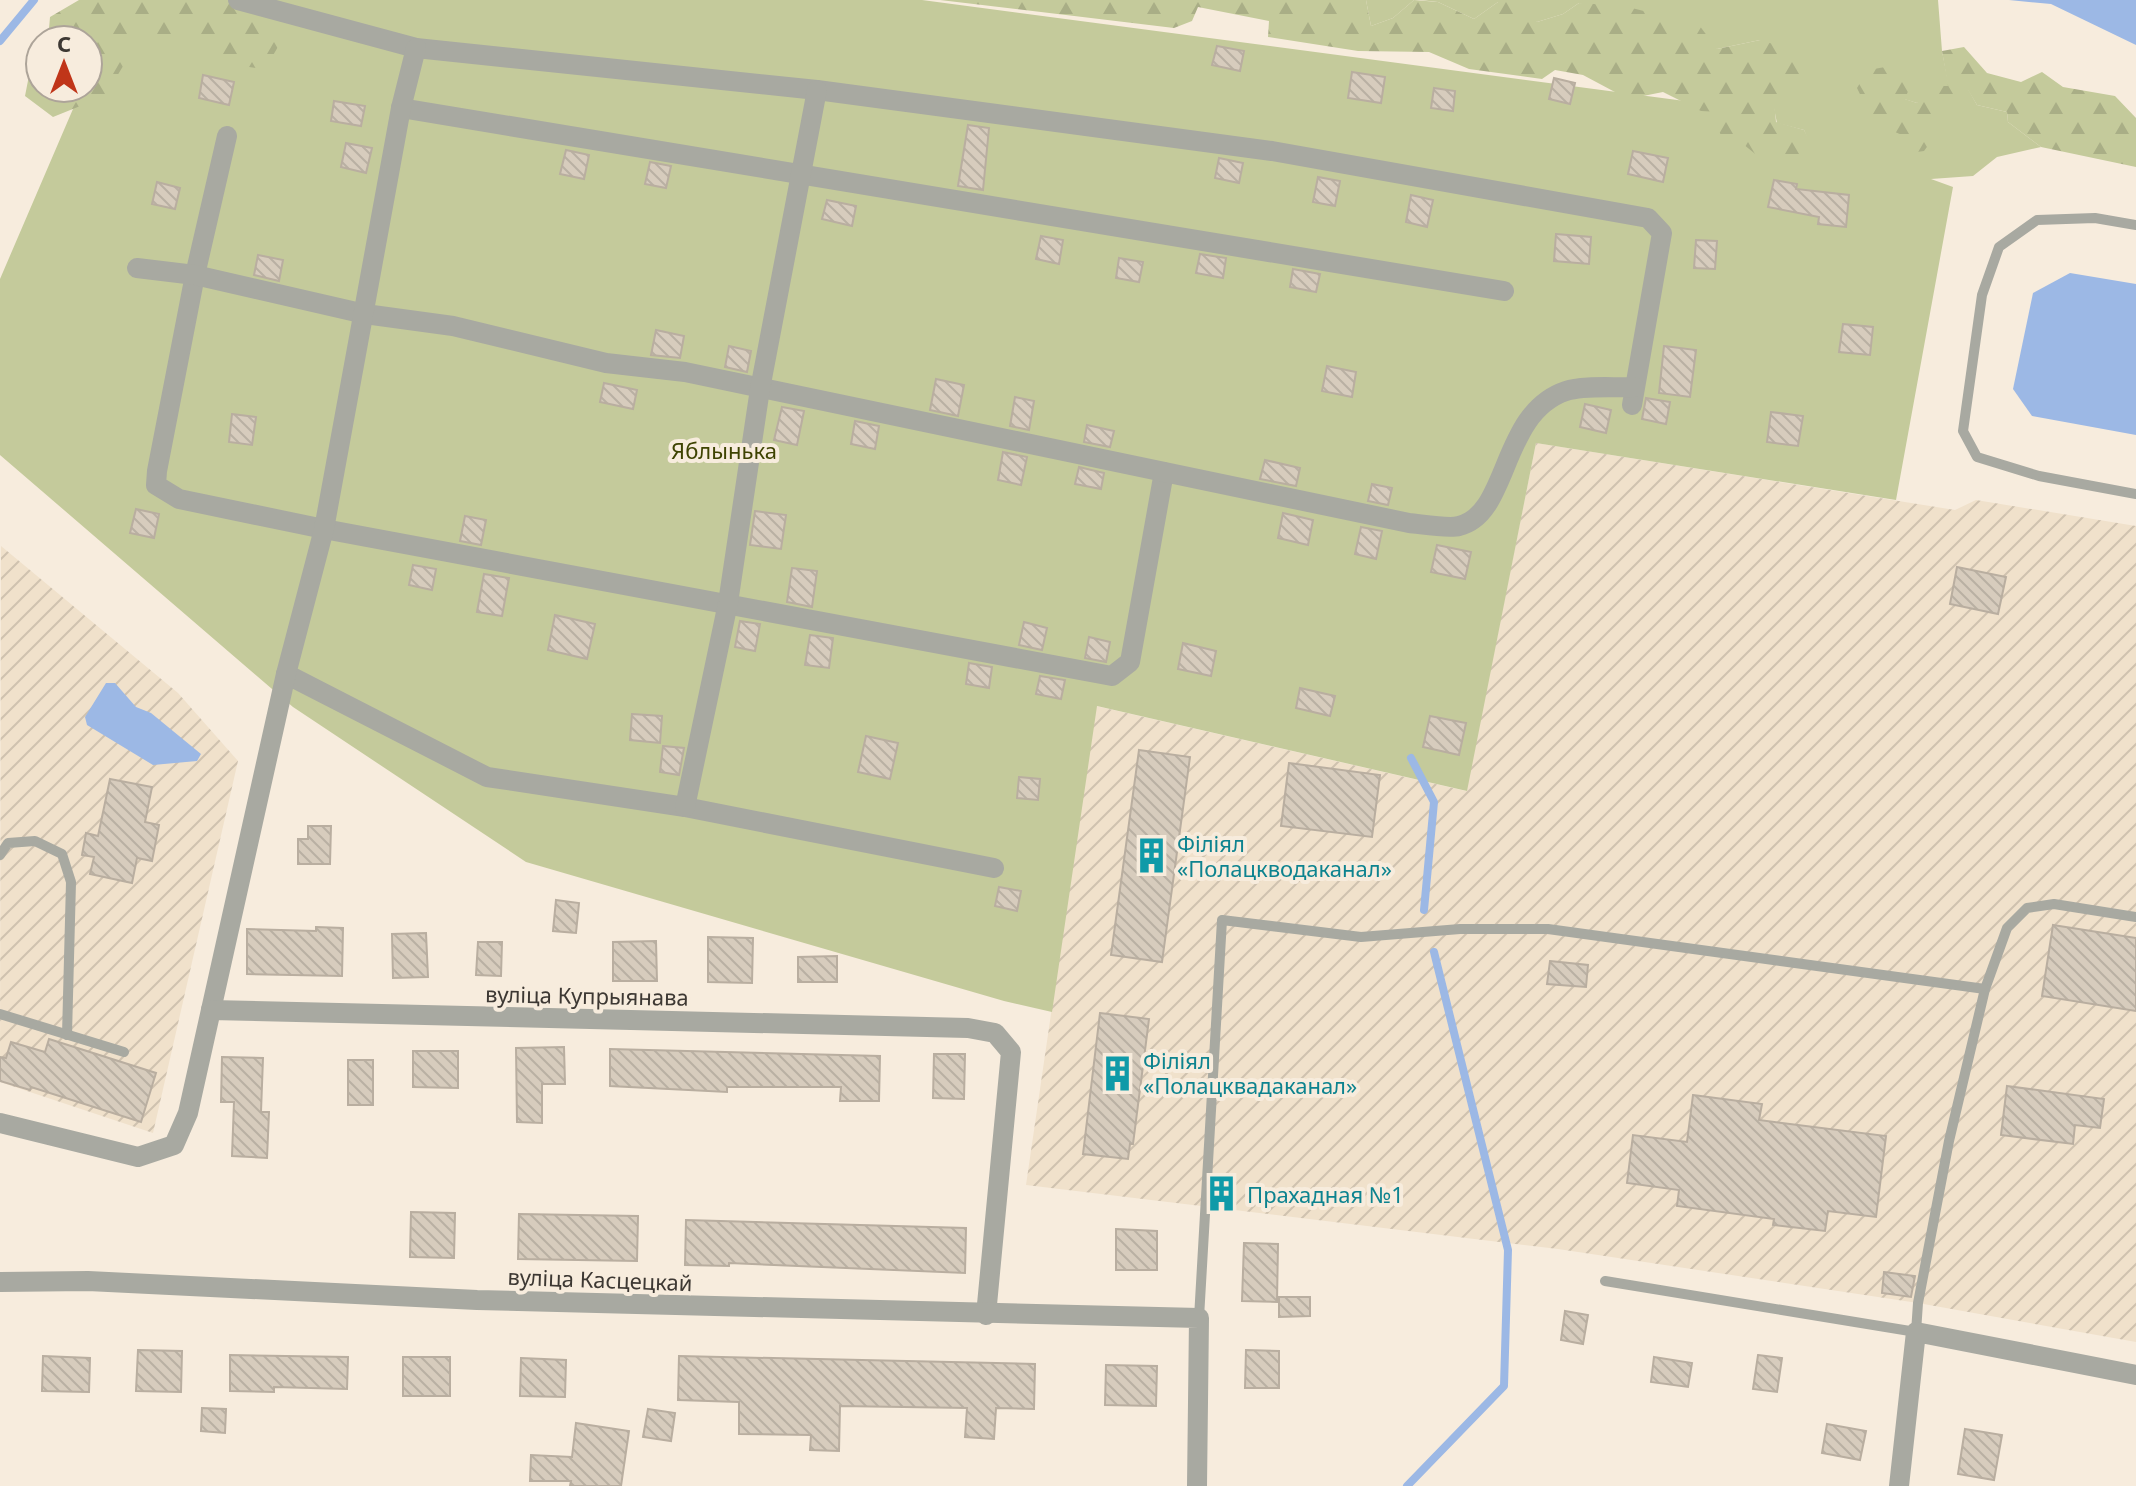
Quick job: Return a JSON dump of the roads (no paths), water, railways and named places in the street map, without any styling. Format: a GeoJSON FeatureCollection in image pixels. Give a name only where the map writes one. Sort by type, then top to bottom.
{"type":"FeatureCollection","features":[{"type":"Feature","properties":{"kind":"street"},"geometry":{"type":"LineString","coordinates":[[137,268],[195,275],[365,314],[453,326],[606,363],[685,372],[1409,523],[1458,527],[1484,511],[1525,421],[1540,404],[1568,390],[1633,396],[1662,233],[1648,218],[1272,151],[817,90],[416,48],[238,0]]}},
{"type":"Feature","properties":{"kind":"street"},"geometry":{"type":"LineString","coordinates":[[0,1123],[138,1157],[174,1145],[188,1113],[286,674],[324,529],[401,108],[416,48]]}},
{"type":"Feature","properties":{"kind":"street"},"geometry":{"type":"LineString","coordinates":[[685,807],[728,603],[760,389],[817,90]]}},
{"type":"Feature","properties":{"kind":"street"},"geometry":{"type":"LineString","coordinates":[[401,108],[1504,291]]}},
{"type":"Feature","properties":{"kind":"street"},"geometry":{"type":"LineString","coordinates":[[227,136],[195,275],[156,485],[179,499],[324,529],[1112,676],[1130,662],[1164,472]]}},
{"type":"Feature","properties":{"kind":"street"},"geometry":{"type":"LineString","coordinates":[[286,674],[487,777],[685,807],[994,868]]}},
{"type":"Feature","properties":{"kind":"street","name":"вуліца Купрыянава"},"geometry":{"type":"LineString","coordinates":[[211,1010],[968,1028],[995,1033],[1011,1052],[986,1315]]}},
{"type":"Feature","properties":{"kind":"street","name":"вуліца Касцецкай"},"geometry":{"type":"LineString","coordinates":[[0,1282],[88,1281],[492,1300],[986,1315],[1199,1318]]}},
{"type":"Feature","properties":{"kind":"street"},"geometry":{"type":"LineString","coordinates":[[1197,1486],[1199,1318]]}},
{"type":"Feature","properties":{"kind":"street"},"geometry":{"type":"LineString","coordinates":[[1899,1486],[1916,1332],[2136,1375]]}},
{"type":"Feature","properties":{"kind":"lane"},"geometry":{"type":"LineString","coordinates":[[2136,225],[2095,218],[2037,220],[1999,247],[1982,295],[1963,431],[1977,457],[2039,476],[2136,494]]}},
{"type":"Feature","properties":{"kind":"lane"},"geometry":{"type":"LineString","coordinates":[[0,855],[8,843],[35,841],[62,854],[71,882],[67,1035]]}},
{"type":"Feature","properties":{"kind":"lane"},"geometry":{"type":"LineString","coordinates":[[1605,1281],[1916,1332],[1918,1303],[1949,1141],[1985,989],[2007,928],[2027,908],[2054,904],[2136,917]]}},
{"type":"Feature","properties":{"kind":"lane"},"geometry":{"type":"LineString","coordinates":[[1199,1318],[1222,920],[1361,937],[1460,929],[1548,929],[1985,989]]}},
{"type":"Feature","properties":{"kind":"lane"},"geometry":{"type":"LineString","coordinates":[[0,1014],[124,1052]]}},
{"type":"Feature","properties":{"kind":"water"},"geometry":{"type":"Polygon","coordinates":[[[2009,0],[2136,0],[2136,45],[2051,4],[2009,0]]]}},
{"type":"Feature","properties":{"kind":"water"},"geometry":{"type":"Polygon","coordinates":[[[2070,273],[2136,284],[2136,435],[2032,416],[2013,389],[2033,293],[2070,273]]]}},
{"type":"Feature","properties":{"kind":"water"},"geometry":{"type":"Polygon","coordinates":[[[106,683],[115,683],[136,707],[151,713],[201,754],[197,761],[153,765],[87,725],[85,717],[106,683]]]}},
{"type":"Feature","properties":{"kind":"waterway"},"geometry":{"type":"LineString","coordinates":[[0,41],[34,0]]}},
{"type":"Feature","properties":{"kind":"waterway"},"geometry":{"type":"LineString","coordinates":[[1411,758],[1434,802],[1424,910]]}},
{"type":"Feature","properties":{"kind":"waterway"},"geometry":{"type":"LineString","coordinates":[[1407,1486],[1504,1386],[1508,1250],[1434,952]]}},
{"type":"Feature","properties":{"kind":"place","name":"Філіял «Полацкводаканал»"},"geometry":{"type":"Point","coordinates":[1151,856]}},
{"type":"Feature","properties":{"kind":"place","name":"Філіял «Полацквадаканал»"},"geometry":{"type":"Point","coordinates":[1117,1073]}},
{"type":"Feature","properties":{"kind":"place","name":"Прахадная №1"},"geometry":{"type":"Point","coordinates":[1221,1194]}},
{"type":"Feature","properties":{"kind":"park label","name":"Яблынька"},"geometry":{"type":"Point","coordinates":[724,450]}}]}
